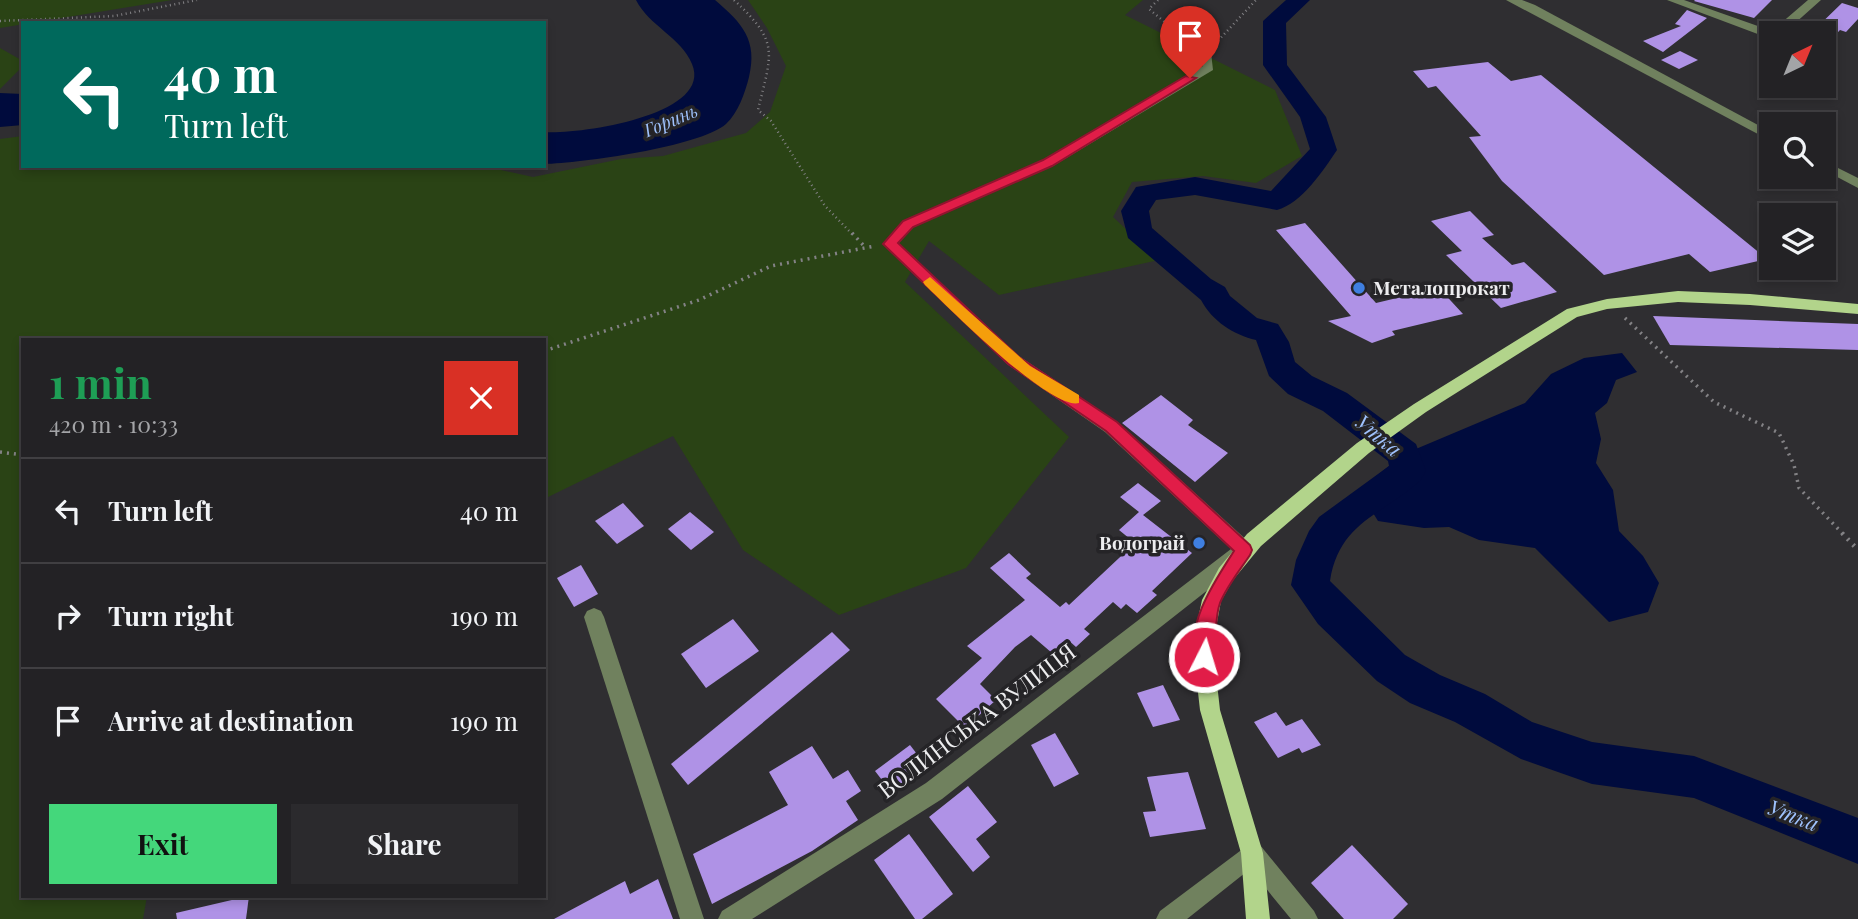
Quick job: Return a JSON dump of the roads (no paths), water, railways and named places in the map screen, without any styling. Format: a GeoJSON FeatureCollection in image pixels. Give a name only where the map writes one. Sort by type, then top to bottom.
{"type":"FeatureCollection","features":[{"type":"Feature","properties":{"kind":"main road"},"geometry":{"type":"LineString","coordinates":[[1258,919],[1252,853],[1210,710],[1204,657],[1205,632],[1212,600],[1244,550],[1363,448],[1419,408],[1572,313],[1608,302],[1676,295],[1858,309]]}},
{"type":"Feature","properties":{"kind":"street"},"geometry":{"type":"LineString","coordinates":[[1511,0],[1536,4],[1759,130]]}},
{"type":"Feature","properties":{"kind":"street"},"geometry":{"type":"LineString","coordinates":[[1673,0],[1759,30]]}},
{"type":"Feature","properties":{"kind":"street"},"geometry":{"type":"LineString","coordinates":[[1791,21],[1815,0]]}},
{"type":"Feature","properties":{"kind":"street"},"geometry":{"type":"LineString","coordinates":[[1184,35],[1207,55],[1209,66],[1048,163],[908,224],[890,244],[1013,360],[1111,426],[1244,550]]}},
{"type":"Feature","properties":{"kind":"street"},"geometry":{"type":"LineString","coordinates":[[1836,172],[1858,184]]}},
{"type":"Feature","properties":{"kind":"street","name":"ВОЛИНСЬКА ВУЛИЦЯ"},"geometry":{"type":"LineString","coordinates":[[730,919],[934,791],[1244,550]]}},
{"type":"Feature","properties":{"kind":"street"},"geometry":{"type":"LineString","coordinates":[[594,617],[692,919]]}},
{"type":"Feature","properties":{"kind":"street"},"geometry":{"type":"LineString","coordinates":[[1168,919],[1252,853],[1306,919]]}},
{"type":"Feature","properties":{"kind":"water","name":"Горинь"},"geometry":{"type":"Polygon","coordinates":[[[636,0],[715,0],[733,17],[746,33],[751,53],[749,77],[737,109],[726,124],[691,140],[611,157],[546,164],[546,132],[583,130],[638,119],[683,97],[693,82],[692,64],[687,55],[636,0]]]}},
{"type":"Feature","properties":{"kind":"water"},"geometry":{"type":"Polygon","coordinates":[[[0,93],[21,94],[21,125],[0,127],[0,93]]]}},
{"type":"Feature","properties":{"kind":"water"},"geometry":{"type":"Polygon","coordinates":[[[1622,353],[1637,372],[1616,380],[1607,403],[1595,413],[1601,439],[1596,463],[1613,490],[1619,531],[1643,556],[1659,583],[1648,612],[1609,622],[1535,548],[1479,540],[1449,527],[1424,528],[1378,521],[1359,490],[1404,454],[1525,403],[1551,374],[1584,358],[1622,353]]]}},
{"type":"Feature","properties":{"kind":"waterway","name":"Утка"},"geometry":{"type":"LineString","coordinates":[[1299,0],[1275,21],[1275,65],[1313,117],[1324,150],[1298,182],[1277,201],[1195,186],[1146,193],[1135,211],[1138,231],[1200,286],[1214,294],[1217,302],[1247,327],[1267,332],[1273,342],[1280,368],[1300,385],[1335,402],[1404,454],[1408,471],[1332,527],[1314,560],[1310,585],[1332,612],[1391,668],[1425,689],[1470,708],[1521,739],[1592,763],[1694,777],[1858,841]]}},
{"type":"Feature","properties":{"kind":"place","name":"Металопрокат"},"geometry":{"type":"Point","coordinates":[1359,288]}},
{"type":"Feature","properties":{"kind":"place","name":"Водограй"},"geometry":{"type":"Point","coordinates":[1199,543]}}]}
